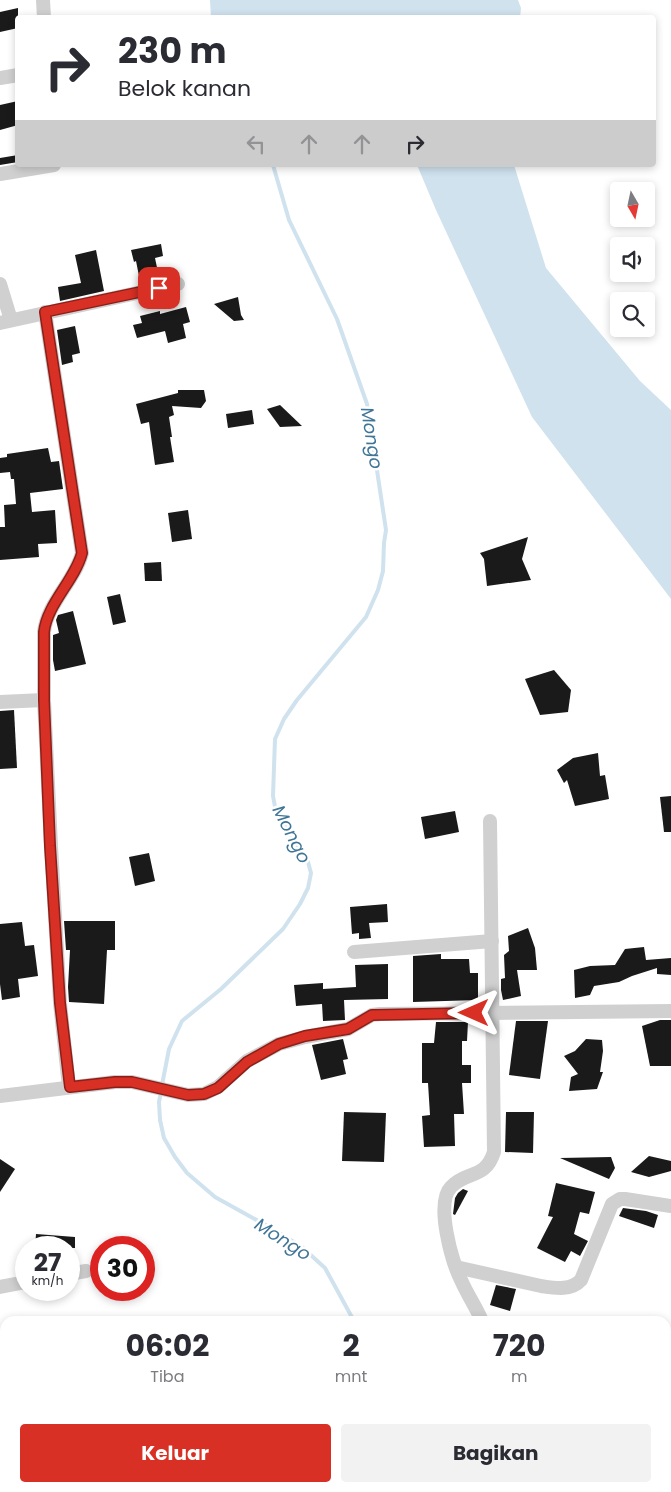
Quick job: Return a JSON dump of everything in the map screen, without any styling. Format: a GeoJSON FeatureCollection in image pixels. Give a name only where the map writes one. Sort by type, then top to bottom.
{"type":"FeatureCollection","features":[{"type":"Feature","properties":{"kind":"street"},"geometry":{"type":"LineString","coordinates":[[42,0],[44,15]]}},
{"type":"Feature","properties":{"kind":"street"},"geometry":{"type":"LineString","coordinates":[[0,78],[15,76]]}},
{"type":"Feature","properties":{"kind":"street"},"geometry":{"type":"LineString","coordinates":[[0,174],[42,167]]}},
{"type":"Feature","properties":{"kind":"street"},"geometry":{"type":"LineString","coordinates":[[0,284],[6,321],[178,284]]}},
{"type":"Feature","properties":{"kind":"street"},"geometry":{"type":"LineString","coordinates":[[45,312],[82,553],[51,610],[44,627],[44,700],[60,1003],[70,1087]]}},
{"type":"Feature","properties":{"kind":"street"},"geometry":{"type":"LineString","coordinates":[[0,702],[44,700]]}},
{"type":"Feature","properties":{"kind":"street"},"geometry":{"type":"LineString","coordinates":[[479,1316],[461,1281],[456,1267],[444,1215],[444,1204],[448,1191],[456,1182],[486,1167],[490,1163],[494,1152],[490,821]]}},
{"type":"Feature","properties":{"kind":"street"},"geometry":{"type":"LineString","coordinates":[[354,952],[492,941]]}},
{"type":"Feature","properties":{"kind":"street"},"geometry":{"type":"LineString","coordinates":[[0,1096],[115,1082],[132,1082],[188,1095],[204,1094],[218,1088],[247,1062],[279,1044],[305,1036],[348,1029],[372,1015],[671,1011]]}},
{"type":"Feature","properties":{"kind":"street"},"geometry":{"type":"LineString","coordinates":[[456,1267],[542,1286],[554,1288],[570,1287],[576,1285],[581,1280],[612,1204],[620,1199],[625,1199],[671,1206]]}},
{"type":"Feature","properties":{"kind":"street"},"geometry":{"type":"LineString","coordinates":[[80,1272],[86,1271]]}},
{"type":"Feature","properties":{"kind":"street"},"geometry":{"type":"LineString","coordinates":[[0,1287],[15,1284]]}},
{"type":"Feature","properties":{"kind":"water"},"geometry":{"type":"Polygon","coordinates":[[[210,0],[518,0],[521,8],[520,15],[211,15],[210,0]]]}},
{"type":"Feature","properties":{"kind":"water"},"geometry":{"type":"Polygon","coordinates":[[[418,167],[515,167],[546,268],[640,381],[671,410],[671,599],[532,417],[418,167]]]}},
{"type":"Feature","properties":{"kind":"building"},"geometry":{"type":"Polygon","coordinates":[[[18,8],[18,15],[15,15],[15,29],[0,32],[0,12],[18,8]]]}},
{"type":"Feature","properties":{"kind":"building"},"geometry":{"type":"Polygon","coordinates":[[[15,102],[15,126],[0,130],[0,105],[15,102]]]}},
{"type":"Feature","properties":{"kind":"building"},"geometry":{"type":"Polygon","coordinates":[[[15,156],[15,162],[0,165],[0,158],[15,156]]]}},
{"type":"Feature","properties":{"kind":"building"},"geometry":{"type":"Polygon","coordinates":[[[161,244],[163,256],[155,258],[159,277],[140,281],[136,261],[134,262],[131,250],[161,244]]]}},
{"type":"Feature","properties":{"kind":"building"},"geometry":{"type":"Polygon","coordinates":[[[96,250],[104,291],[60,301],[58,287],[81,283],[75,255],[96,250]]]}},
{"type":"Feature","properties":{"kind":"building"},"geometry":{"type":"Polygon","coordinates":[[[238,297],[241,315],[244,320],[234,321],[214,304],[238,297]]]}},
{"type":"Feature","properties":{"kind":"building"},"geometry":{"type":"Polygon","coordinates":[[[186,307],[190,322],[183,324],[186,338],[168,343],[165,331],[137,338],[133,325],[142,323],[140,316],[160,311],[160,314],[186,307]]]}},
{"type":"Feature","properties":{"kind":"building"},"geometry":{"type":"Polygon","coordinates":[[[75,326],[80,353],[72,355],[73,362],[62,365],[57,330],[75,326]]]}},
{"type":"Feature","properties":{"kind":"building"},"geometry":{"type":"Polygon","coordinates":[[[178,390],[204,390],[206,401],[201,408],[172,406],[174,415],[169,417],[174,462],[155,465],[149,422],[141,424],[136,404],[178,393],[178,390]]]}},
{"type":"Feature","properties":{"kind":"building"},"geometry":{"type":"Polygon","coordinates":[[[280,405],[302,426],[280,427],[267,409],[280,405]]]}},
{"type":"Feature","properties":{"kind":"building"},"geometry":{"type":"Polygon","coordinates":[[[252,410],[254,424],[228,428],[226,414],[252,410]]]}},
{"type":"Feature","properties":{"kind":"building"},"geometry":{"type":"Polygon","coordinates":[[[48,448],[51,462],[59,461],[63,489],[30,493],[32,512],[55,510],[57,543],[38,544],[39,557],[0,560],[0,527],[5,527],[4,505],[16,504],[14,479],[11,479],[10,472],[0,473],[0,458],[7,457],[7,454],[48,448]]]}},
{"type":"Feature","properties":{"kind":"building"},"geometry":{"type":"Polygon","coordinates":[[[188,510],[192,539],[172,542],[168,513],[188,510]]]}},
{"type":"Feature","properties":{"kind":"building"},"geometry":{"type":"Polygon","coordinates":[[[528,537],[522,559],[531,580],[487,586],[484,559],[480,553],[528,537]]]}},
{"type":"Feature","properties":{"kind":"building"},"geometry":{"type":"Polygon","coordinates":[[[161,562],[162,581],[145,581],[144,563],[161,562]]]}},
{"type":"Feature","properties":{"kind":"building"},"geometry":{"type":"Polygon","coordinates":[[[120,594],[126,622],[113,625],[107,597],[120,594]]]}},
{"type":"Feature","properties":{"kind":"building"},"geometry":{"type":"Polygon","coordinates":[[[73,611],[86,664],[55,671],[53,635],[59,633],[56,620],[58,615],[73,611]]]}},
{"type":"Feature","properties":{"kind":"building"},"geometry":{"type":"Polygon","coordinates":[[[554,670],[571,690],[568,712],[540,715],[525,679],[554,670]]]}},
{"type":"Feature","properties":{"kind":"building"},"geometry":{"type":"Polygon","coordinates":[[[14,710],[17,768],[0,769],[0,711],[14,710]]]}},
{"type":"Feature","properties":{"kind":"building"},"geometry":{"type":"Polygon","coordinates":[[[598,753],[600,776],[605,775],[609,799],[575,806],[567,780],[564,783],[557,770],[573,758],[598,753]]]}},
{"type":"Feature","properties":{"kind":"building"},"geometry":{"type":"Polygon","coordinates":[[[671,796],[671,832],[664,832],[660,797],[671,796]]]}},
{"type":"Feature","properties":{"kind":"building"},"geometry":{"type":"Polygon","coordinates":[[[455,811],[459,832],[425,839],[421,817],[455,811]]]}},
{"type":"Feature","properties":{"kind":"building"},"geometry":{"type":"Polygon","coordinates":[[[149,853],[155,881],[135,886],[129,857],[149,853]]]}},
{"type":"Feature","properties":{"kind":"building"},"geometry":{"type":"Polygon","coordinates":[[[387,904],[388,922],[369,923],[371,938],[359,939],[359,933],[352,934],[350,907],[387,904]]]}},
{"type":"Feature","properties":{"kind":"building"},"geometry":{"type":"Polygon","coordinates":[[[64,921],[115,921],[115,950],[107,950],[104,1004],[69,1002],[70,950],[66,950],[64,921]]]}},
{"type":"Feature","properties":{"kind":"building"},"geometry":{"type":"Polygon","coordinates":[[[22,922],[25,946],[34,945],[38,976],[18,979],[20,997],[2,1000],[0,984],[0,924],[22,922]]]}},
{"type":"Feature","properties":{"kind":"building"},"geometry":{"type":"Polygon","coordinates":[[[528,928],[535,948],[537,970],[517,970],[521,996],[503,1000],[501,979],[505,978],[504,955],[509,951],[508,936],[528,928]]]}},
{"type":"Feature","properties":{"kind":"building"},"geometry":{"type":"Polygon","coordinates":[[[644,947],[646,960],[671,958],[671,975],[657,974],[657,968],[619,982],[594,986],[590,995],[575,998],[574,970],[590,966],[615,965],[625,949],[644,947]]]}},
{"type":"Feature","properties":{"kind":"building"},"geometry":{"type":"Polygon","coordinates":[[[441,954],[441,959],[469,959],[470,973],[478,973],[478,1000],[413,1002],[413,956],[441,954]]]}},
{"type":"Feature","properties":{"kind":"building"},"geometry":{"type":"Polygon","coordinates":[[[388,964],[388,999],[344,1000],[345,1020],[323,1021],[322,1004],[296,1006],[294,985],[323,983],[323,989],[356,987],[355,965],[388,964]]]}},
{"type":"Feature","properties":{"kind":"building"},"geometry":{"type":"Polygon","coordinates":[[[660,1020],[671,1020],[671,1066],[650,1066],[642,1026],[660,1020]]]}},
{"type":"Feature","properties":{"kind":"building"},"geometry":{"type":"Polygon","coordinates":[[[516,1021],[548,1021],[540,1079],[509,1075],[516,1021]]]}},
{"type":"Feature","properties":{"kind":"building"},"geometry":{"type":"Polygon","coordinates":[[[436,1022],[468,1022],[467,1041],[462,1041],[462,1065],[471,1065],[471,1083],[462,1083],[464,1114],[454,1114],[455,1146],[424,1147],[422,1116],[430,1115],[428,1083],[422,1083],[422,1043],[434,1043],[436,1022]]]}},
{"type":"Feature","properties":{"kind":"building"},"geometry":{"type":"Polygon","coordinates":[[[343,1039],[348,1059],[343,1060],[346,1074],[321,1080],[312,1045],[343,1039]]]}},
{"type":"Feature","properties":{"kind":"building"},"geometry":{"type":"Polygon","coordinates":[[[586,1039],[602,1040],[603,1051],[600,1072],[603,1072],[597,1089],[569,1091],[571,1077],[578,1074],[564,1056],[575,1051],[586,1039]]]}},
{"type":"Feature","properties":{"kind":"building"},"geometry":{"type":"Polygon","coordinates":[[[344,1112],[386,1113],[384,1162],[342,1161],[344,1112]]]}},
{"type":"Feature","properties":{"kind":"building"},"geometry":{"type":"Polygon","coordinates":[[[506,1112],[534,1112],[533,1153],[505,1152],[506,1112]]]}},
{"type":"Feature","properties":{"kind":"building"},"geometry":{"type":"Polygon","coordinates":[[[649,1156],[671,1161],[671,1171],[649,1177],[631,1172],[649,1156]]]}},
{"type":"Feature","properties":{"kind":"building"},"geometry":{"type":"Polygon","coordinates":[[[611,1157],[615,1168],[609,1179],[560,1158],[611,1157]]]}},
{"type":"Feature","properties":{"kind":"building"},"geometry":{"type":"Polygon","coordinates":[[[0,1159],[15,1169],[0,1192],[0,1159]]]}},
{"type":"Feature","properties":{"kind":"building"},"geometry":{"type":"Polygon","coordinates":[[[556,1183],[595,1192],[589,1214],[580,1212],[574,1234],[588,1241],[580,1256],[571,1251],[565,1262],[537,1248],[553,1217],[548,1216],[556,1183]]]}},
{"type":"Feature","properties":{"kind":"building"},"geometry":{"type":"Polygon","coordinates":[[[463,1189],[468,1191],[455,1215],[453,1214],[455,1198],[463,1189]]]}},
{"type":"Feature","properties":{"kind":"building"},"geometry":{"type":"Polygon","coordinates":[[[623,1208],[646,1211],[658,1215],[654,1228],[619,1216],[623,1208]]]}},
{"type":"Feature","properties":{"kind":"building"},"geometry":{"type":"Polygon","coordinates":[[[36,1234],[62,1236],[36,1236],[36,1234]]]}},
{"type":"Feature","properties":{"kind":"building"},"geometry":{"type":"Polygon","coordinates":[[[496,1285],[516,1289],[510,1311],[490,1305],[496,1285]]]}},
{"type":"Feature","properties":{"kind":"waterway","name":"Mongo"},"geometry":{"type":"LineString","coordinates":[[162,1085],[169,1049],[182,1021],[221,989],[283,929],[308,888],[311,873],[308,862],[276,812],[273,796],[275,739],[284,719],[297,700],[366,617],[378,590],[383,571],[386,530],[367,404],[337,319],[289,220],[274,167]]}},
{"type":"Feature","properties":{"kind":"waterway","name":"Mongo"},"geometry":{"type":"LineString","coordinates":[[161,1092],[159,1102],[160,1120],[164,1138],[187,1173],[215,1197],[302,1247],[325,1268],[351,1316]]}},
{"type":"Feature","properties":{"kind":"route"},"geometry":{"type":"LineString","coordinates":[[159,288],[45,312],[82,553],[51,610],[44,632],[44,700],[50,846],[60,1003],[70,1087],[132,1082],[188,1095],[204,1094],[218,1088],[247,1062],[279,1044],[305,1036],[348,1029],[372,1015],[474,1013]]}}]}
